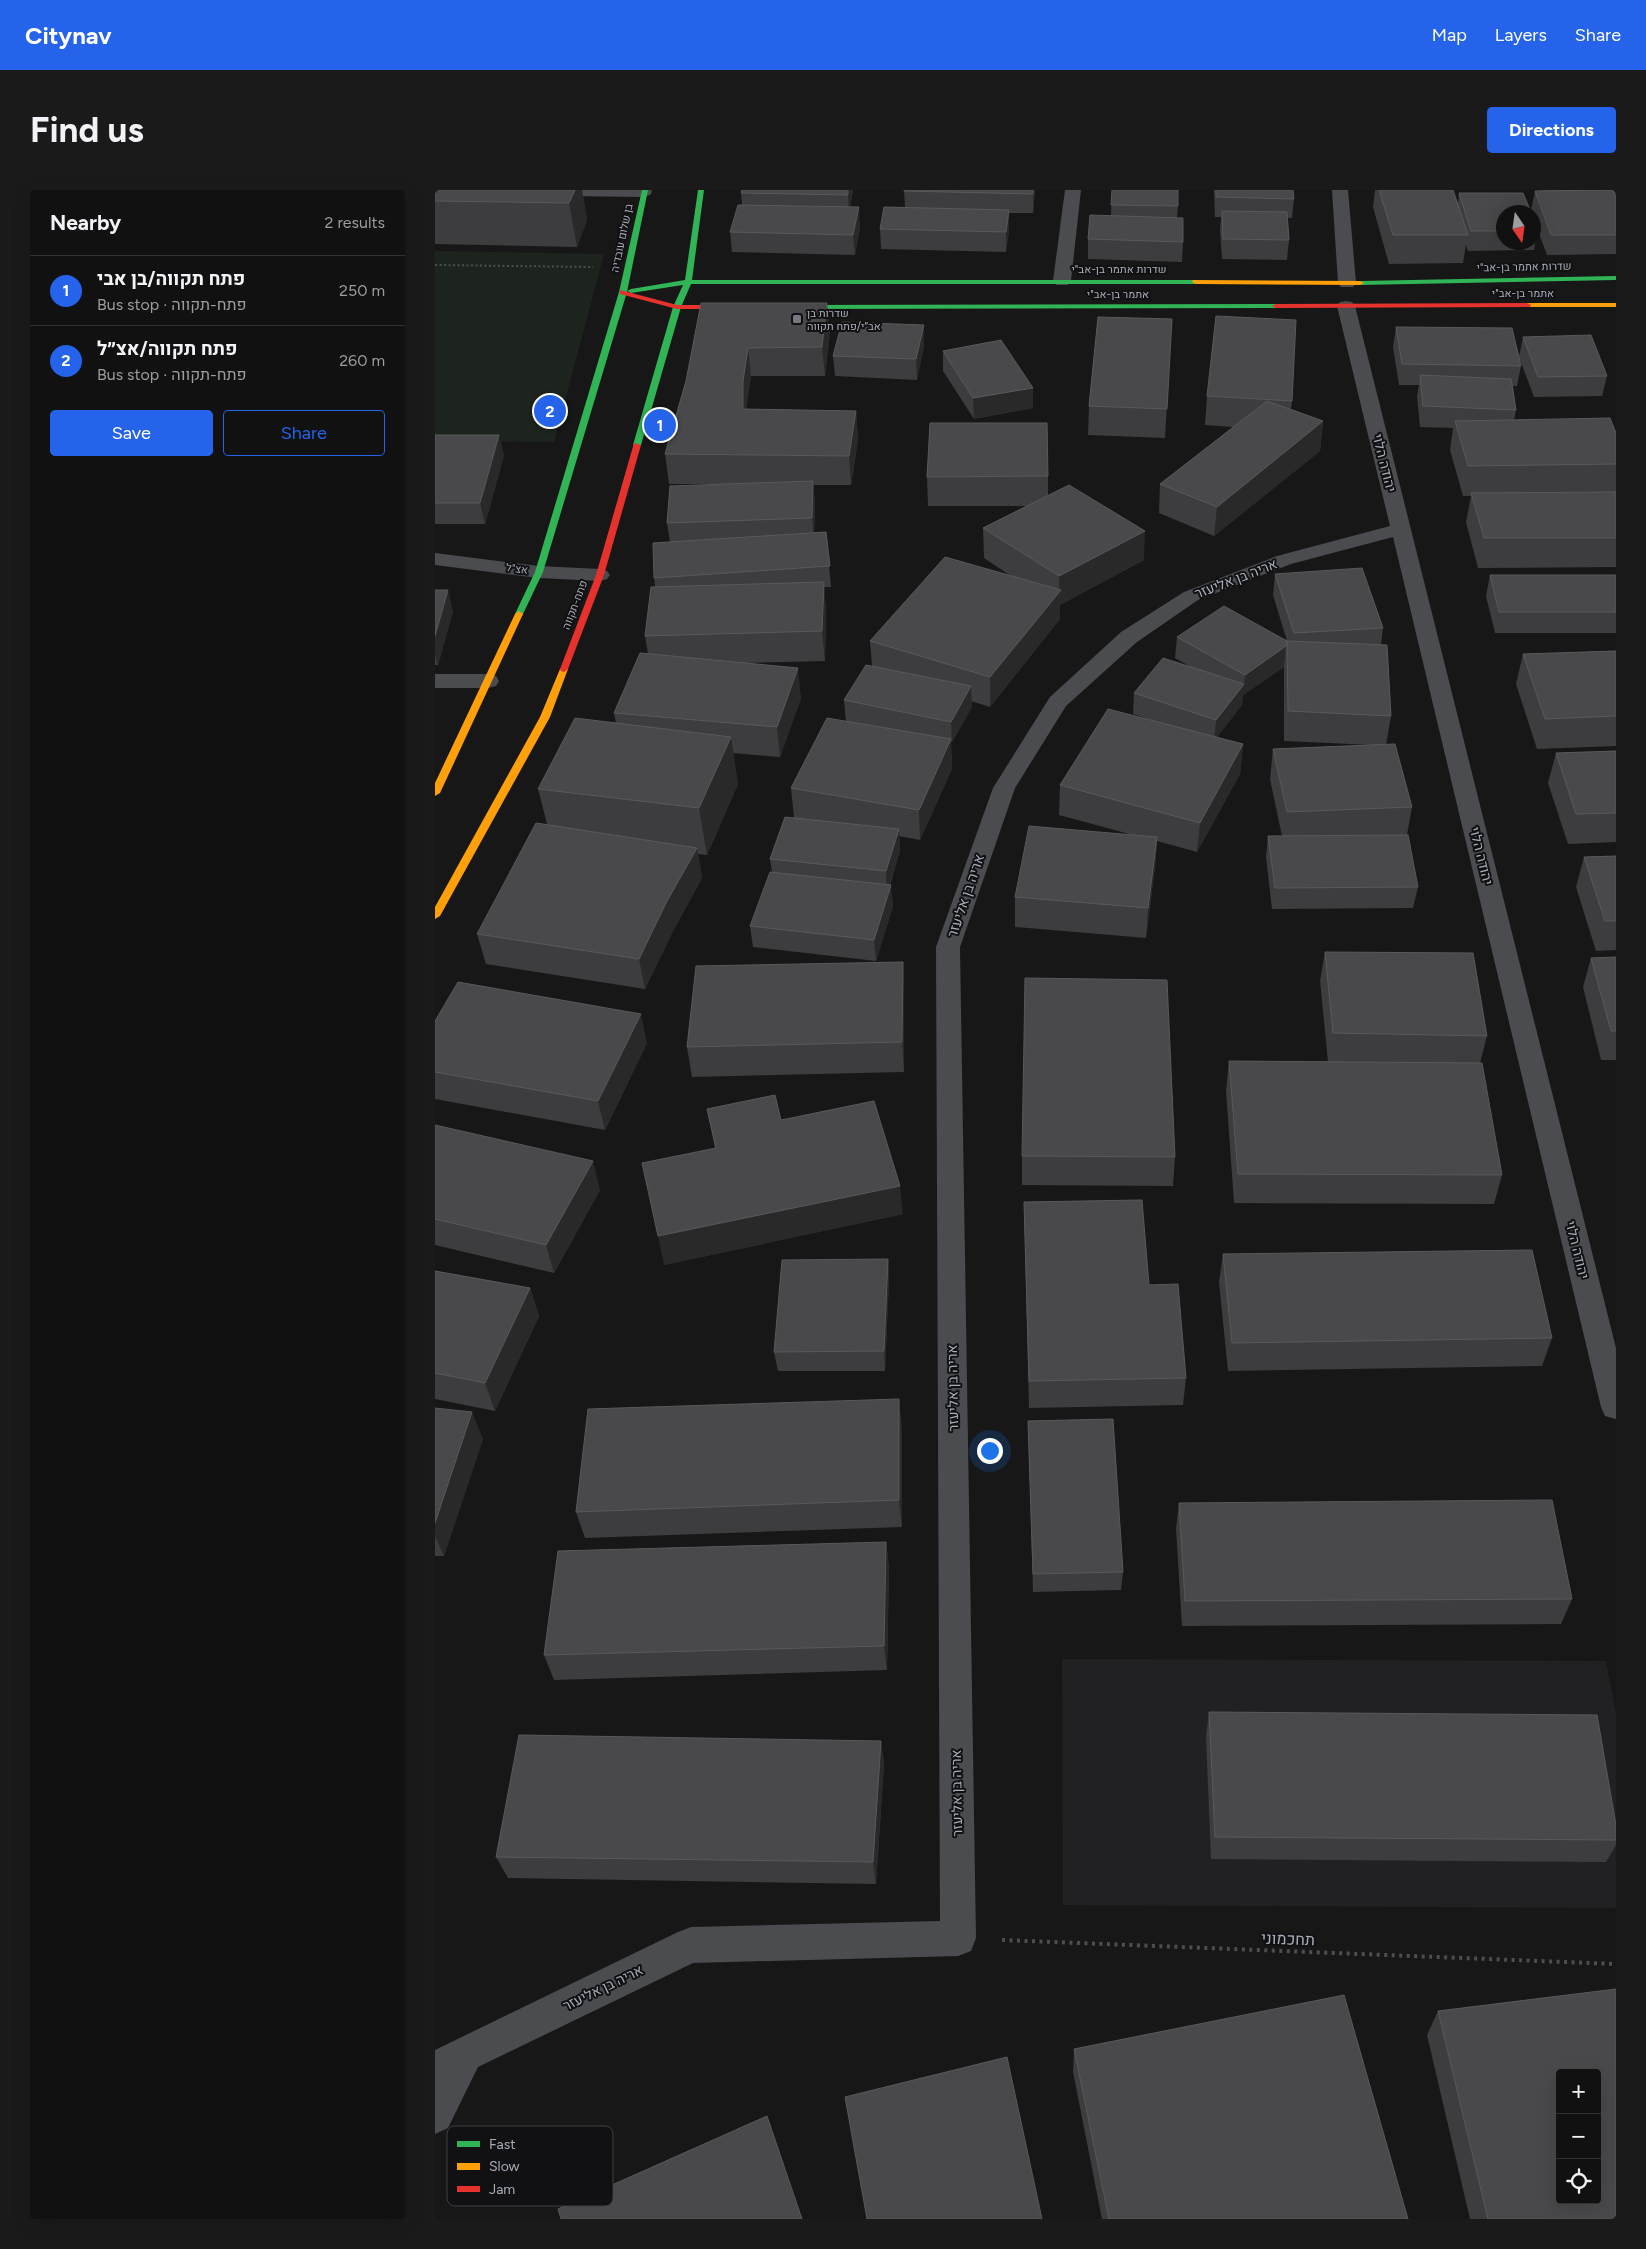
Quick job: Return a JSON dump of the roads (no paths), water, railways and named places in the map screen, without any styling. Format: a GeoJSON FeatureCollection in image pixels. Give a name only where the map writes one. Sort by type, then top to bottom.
{"type":"FeatureCollection","features":[{"type":"Feature","properties":{"kind":"main road"},"geometry":{"type":"LineString","coordinates":[[688,282],[701,190]]}},
{"type":"Feature","properties":{"kind":"main road","name":"בן שלום עובדיה"},"geometry":{"type":"LineString","coordinates":[[623,292],[645,191]]}},
{"type":"Feature","properties":{"kind":"main road","name":"שדרות אתמר בן-אב\"י"},"geometry":{"type":"LineString","coordinates":[[623,292],[688,282],[1062,281],[1347,283],[1616,278]]}},
{"type":"Feature","properties":{"kind":"main road","name":"פתח-תקווה"},"geometry":{"type":"LineString","coordinates":[[435,916],[545,717],[600,575],[677,308],[688,282]]}},
{"type":"Feature","properties":{"kind":"main road"},"geometry":{"type":"LineString","coordinates":[[435,793],[539,572],[623,292],[677,308],[747,307]]}},
{"type":"Feature","properties":{"kind":"main road","name":"אתמר בן-אב\"י"},"geometry":{"type":"LineString","coordinates":[[777,307],[1616,305]]}},
{"type":"Feature","properties":{"kind":"street"},"geometry":{"type":"LineString","coordinates":[[490,190],[645,191]]}},
{"type":"Feature","properties":{"kind":"street"},"geometry":{"type":"LineString","coordinates":[[1062,281],[1073,190]]}},
{"type":"Feature","properties":{"kind":"street"},"geometry":{"type":"LineString","coordinates":[[1340,190],[1347,283]]}},
{"type":"Feature","properties":{"kind":"street","name":"יהודה הלוי"},"geometry":{"type":"LineString","coordinates":[[1346,306],[1616,1407]]}},
{"type":"Feature","properties":{"kind":"street","name":"אריה בן אליעזר"},"geometry":{"type":"LineString","coordinates":[[450,2062],[691,1945],[958,1938],[948,947],[1004,788],[1058,702],[1129,636],[1191,596],[1285,560],[1400,529]]}},
{"type":"Feature","properties":{"kind":"street","name":"אצ\"ל"},"geometry":{"type":"LineString","coordinates":[[435,559],[539,572],[600,575]]}},
{"type":"Feature","properties":{"kind":"street"},"geometry":{"type":"LineString","coordinates":[[435,681],[488,681]]}},
{"type":"Feature","properties":{"kind":"street"},"geometry":{"type":"LineString","coordinates":[[435,2115],[450,2062]]}},
{"type":"Feature","properties":{"kind":"place","name":"שדרות בן אב״י/פתח תקווה"},"geometry":{"type":"Point","coordinates":[797,319]}},
{"type":"Feature","properties":{"kind":"place","name":"פתח תקווה/אצ״ל"},"geometry":{"type":"Point","coordinates":[550,411]}},
{"type":"Feature","properties":{"kind":"place","name":"פתח תקווה/בן אבי"},"geometry":{"type":"Point","coordinates":[660,425]}}]}
